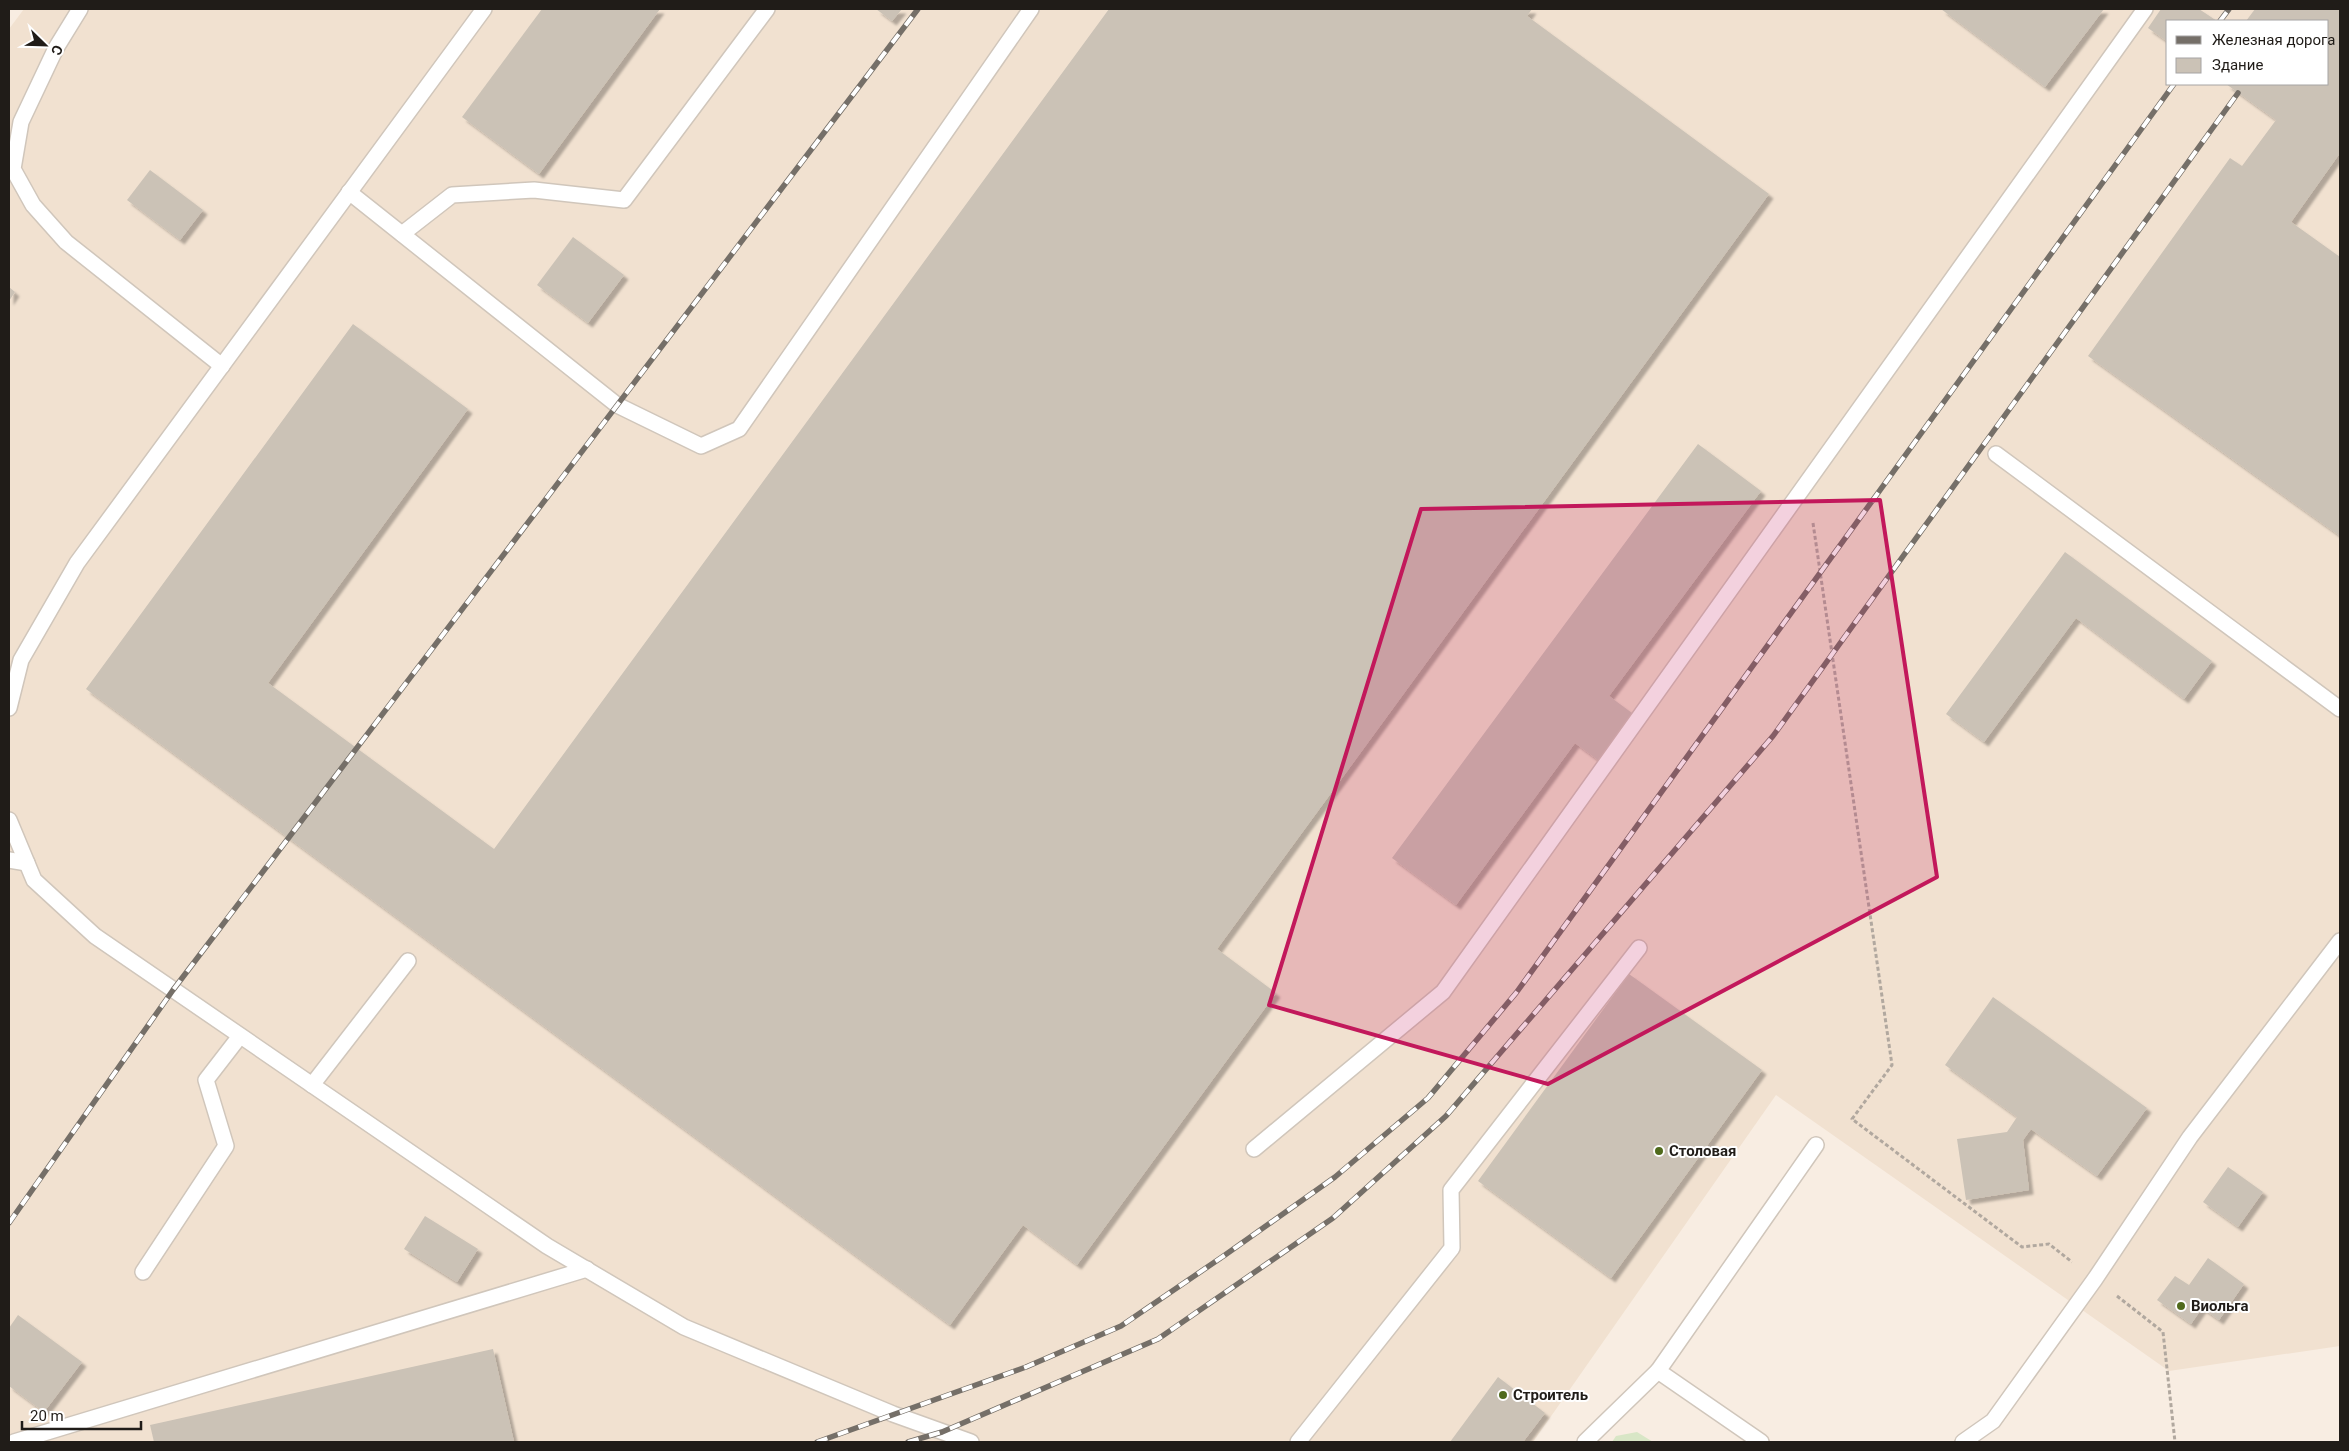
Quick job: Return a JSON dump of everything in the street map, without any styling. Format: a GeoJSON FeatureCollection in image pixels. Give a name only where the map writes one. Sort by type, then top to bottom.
{"type":"FeatureCollection","features":[{"type":"Feature","properties":{"kind":"lane"},"geometry":{"type":"LineString","coordinates":[[80,9],[56,48],[21,122],[12,149],[13,169],[33,205],[66,242],[222,366]]}},
{"type":"Feature","properties":{"kind":"lane"},"geometry":{"type":"LineString","coordinates":[[9,708],[21,660],[77,563],[484,9]]}},
{"type":"Feature","properties":{"kind":"lane"},"geometry":{"type":"LineString","coordinates":[[402,234],[452,196],[534,190],[624,200],[767,9]]}},
{"type":"Feature","properties":{"kind":"lane"},"geometry":{"type":"LineString","coordinates":[[349,192],[617,405],[701,446],[739,429],[1031,9]]}},
{"type":"Feature","properties":{"kind":"lane"},"geometry":{"type":"LineString","coordinates":[[1254,1149],[1443,992],[2145,9]]}},
{"type":"Feature","properties":{"kind":"lane"},"geometry":{"type":"LineString","coordinates":[[1996,454],[2340,709]]}},
{"type":"Feature","properties":{"kind":"lane"},"geometry":{"type":"LineString","coordinates":[[9,820],[34,880],[94,936],[547,1246],[684,1327],[893,1414],[971,1442]]}},
{"type":"Feature","properties":{"kind":"lane"},"geometry":{"type":"LineString","coordinates":[[9,860],[27,863]]}},
{"type":"Feature","properties":{"kind":"lane"},"geometry":{"type":"LineString","coordinates":[[1963,1442],[1993,1420],[2095,1280],[2190,1137],[2340,941]]}},
{"type":"Feature","properties":{"kind":"lane"},"geometry":{"type":"LineString","coordinates":[[1298,1442],[1452,1248],[1450,1190],[1640,948]]}},
{"type":"Feature","properties":{"kind":"lane"},"geometry":{"type":"LineString","coordinates":[[312,1085],[408,961]]}},
{"type":"Feature","properties":{"kind":"lane"},"geometry":{"type":"LineString","coordinates":[[143,1272],[226,1146],[206,1080],[240,1036]]}},
{"type":"Feature","properties":{"kind":"lane"},"geometry":{"type":"LineString","coordinates":[[1585,1442],[1658,1371],[1816,1145]]}},
{"type":"Feature","properties":{"kind":"lane"},"geometry":{"type":"LineString","coordinates":[[14,1442],[587,1269]]}},
{"type":"Feature","properties":{"kind":"lane"},"geometry":{"type":"LineString","coordinates":[[1658,1371],[1761,1442]]}},
{"type":"Feature","properties":{"kind":"path"},"geometry":{"type":"LineString","coordinates":[[1807,482],[1892,1064],[1852,1119],[2022,1247],[2048,1244],[2163,1332],[2175,1442]]}},
{"type":"Feature","properties":{"kind":"highlighted area"},"geometry":{"type":"Polygon","coordinates":[[[1880,500],[1937,877],[1548,1084],[1269,1005],[1421,509],[1880,500]]]}},
{"type":"Feature","properties":{"kind":"shaded area"},"geometry":{"type":"Polygon","coordinates":[[[24,9],[2340,9],[2340,1346],[2169,1371],[1776,1095],[1533,1442],[9,1442],[9,29],[24,9]]]}},
{"type":"Feature","properties":{"kind":"green space"},"geometry":{"type":"Polygon","coordinates":[[[1637,1432],[1653,1442],[1612,1442],[1616,1436],[1637,1432]]]}},
{"type":"Feature","properties":{"kind":"building"},"geometry":{"type":"Polygon","coordinates":[[[542,9],[660,9],[539,174],[462,117],[542,9]]]}},
{"type":"Feature","properties":{"kind":"building"},"geometry":{"type":"Polygon","coordinates":[[[876,9],[902,9],[892,21],[876,9]]]}},
{"type":"Feature","properties":{"kind":"building"},"geometry":{"type":"Polygon","coordinates":[[[1109,9],[1532,9],[1527,16],[1769,194],[1217,949],[1276,993],[1077,1265],[1023,1225],[950,1325],[86,689],[353,324],[468,409],[268,683],[494,849],[1109,9]]]}},
{"type":"Feature","properties":{"kind":"building"},"geometry":{"type":"Polygon","coordinates":[[[1941,9],[2104,9],[2045,87],[1941,9]]]}},
{"type":"Feature","properties":{"kind":"building"},"geometry":{"type":"Polygon","coordinates":[[[2161,9],[2199,9],[2216,20],[2166,20],[2166,41],[2148,28],[2161,9]]]}},
{"type":"Feature","properties":{"kind":"building"},"geometry":{"type":"Polygon","coordinates":[[[2255,9],[2340,9],[2340,153],[2291,222],[2340,257],[2340,536],[2088,356],[2230,158],[2242,166],[2276,120],[2227,85],[2329,85],[2329,20],[2247,20],[2255,9]]]}},
{"type":"Feature","properties":{"kind":"building"},"geometry":{"type":"Polygon","coordinates":[[[150,170],[203,210],[180,240],[127,200],[150,170]]]}},
{"type":"Feature","properties":{"kind":"building"},"geometry":{"type":"Polygon","coordinates":[[[573,237],[624,275],[588,323],[537,285],[573,237]]]}},
{"type":"Feature","properties":{"kind":"building"},"geometry":{"type":"Polygon","coordinates":[[[9,287],[15,292],[9,301],[9,287]]]}},
{"type":"Feature","properties":{"kind":"building"},"geometry":{"type":"Polygon","coordinates":[[[1698,444],[1761,491],[1609,696],[1632,713],[1598,760],[1575,743],[1456,905],[1392,858],[1698,444]]]}},
{"type":"Feature","properties":{"kind":"building"},"geometry":{"type":"Polygon","coordinates":[[[2065,552],[2212,661],[2184,699],[2076,618],[1984,742],[1946,714],[2065,552]]]}},
{"type":"Feature","properties":{"kind":"building"},"geometry":{"type":"Polygon","coordinates":[[[1629,974],[1762,1070],[1611,1278],[1478,1181],[1629,974]]]}},
{"type":"Feature","properties":{"kind":"building"},"geometry":{"type":"Polygon","coordinates":[[[1993,997],[2147,1108],[2097,1176],[2031,1129],[2023,1140],[2029,1190],[1966,1200],[1957,1139],[2007,1132],[2017,1117],[1945,1065],[1993,997]]]}},
{"type":"Feature","properties":{"kind":"building"},"geometry":{"type":"Polygon","coordinates":[[[2228,1167],[2263,1192],[2238,1227],[2203,1202],[2228,1167]]]}},
{"type":"Feature","properties":{"kind":"building"},"geometry":{"type":"Polygon","coordinates":[[[425,1216],[478,1249],[457,1282],[404,1249],[425,1216]]]}},
{"type":"Feature","properties":{"kind":"building"},"geometry":{"type":"Polygon","coordinates":[[[2208,1258],[2244,1284],[2219,1320],[2202,1308],[2191,1324],[2157,1300],[2175,1276],[2189,1285],[2208,1258]]]}},
{"type":"Feature","properties":{"kind":"building"},"geometry":{"type":"Polygon","coordinates":[[[18,1315],[82,1362],[44,1412],[9,1386],[9,1328],[18,1315]]]}},
{"type":"Feature","properties":{"kind":"building"},"geometry":{"type":"Polygon","coordinates":[[[493,1349],[514,1442],[154,1442],[150,1425],[493,1349]]]}},
{"type":"Feature","properties":{"kind":"building","name":"Строитель"},"geometry":{"type":"Polygon","coordinates":[[[1498,1377],[1545,1413],[1523,1442],[1450,1442],[1498,1377]]]}},
{"type":"Feature","properties":{"kind":"railway"},"geometry":{"type":"LineString","coordinates":[[9,1223],[173,990],[918,9]]}},
{"type":"Feature","properties":{"kind":"railway"},"geometry":{"type":"LineString","coordinates":[[2221,20],[2229,9]]}},
{"type":"Feature","properties":{"kind":"railway"},"geometry":{"type":"LineString","coordinates":[[817,1442],[1026,1367],[1121,1326],[1335,1177],[1428,1098],[1516,993],[2173,85]]}},
{"type":"Feature","properties":{"kind":"railway"},"geometry":{"type":"LineString","coordinates":[[908,1442],[942,1432],[1158,1339],[1333,1218],[1446,1116],[1773,736],[2238,93]]}},
{"type":"Feature","properties":{"kind":"place","name":"Столовая"},"geometry":{"type":"Point","coordinates":[1659,1151]}},
{"type":"Feature","properties":{"kind":"place","name":"Виольга"},"geometry":{"type":"Point","coordinates":[2181,1306]}},
{"type":"Feature","properties":{"kind":"place","name":"Строитель"},"geometry":{"type":"Point","coordinates":[1503,1395]}}]}
